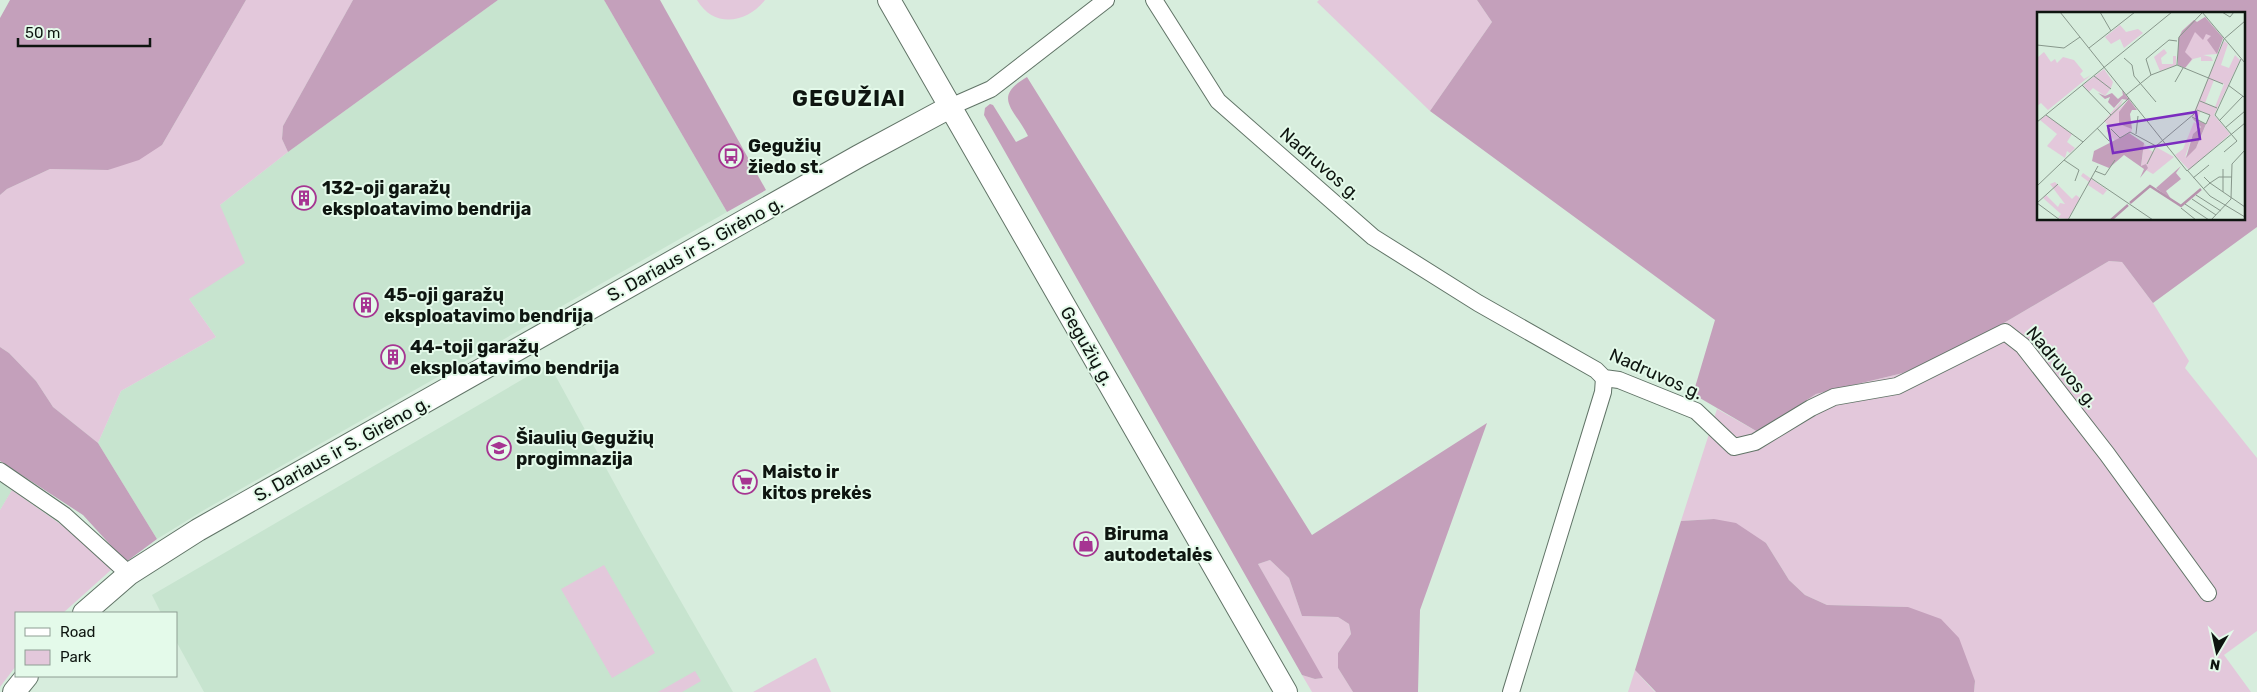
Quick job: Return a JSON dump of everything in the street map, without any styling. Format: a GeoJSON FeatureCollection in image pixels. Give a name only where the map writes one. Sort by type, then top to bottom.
{"type":"FeatureCollection","features":[{"type":"Feature","properties":{"kind":"street","name":"Gegužių g."},"geometry":{"type":"LineString","coordinates":[[889,0],[1286,692]]}},
{"type":"Feature","properties":{"kind":"street"},"geometry":{"type":"LineString","coordinates":[[950,108],[998,84],[1106,0]]}},
{"type":"Feature","properties":{"kind":"street","name":"Nadruvos g."},"geometry":{"type":"LineString","coordinates":[[1154,0],[1218,101],[1373,237],[1478,304],[1596,370],[1604,378],[1619,380],[1696,411],[1734,447],[1755,442],[1811,408],[1834,397],[1897,386],[2005,332],[2023,346],[2041,369],[2107,454],[2208,593]]}},
{"type":"Feature","properties":{"kind":"street","name":"S. Dariaus ir S. Girėno g."},"geometry":{"type":"LineString","coordinates":[[85,612],[129,574],[198,530],[362,439],[859,156],[950,108]]}},
{"type":"Feature","properties":{"kind":"street"},"geometry":{"type":"LineString","coordinates":[[1511,692],[1603,392],[1604,378]]}},
{"type":"Feature","properties":{"kind":"street"},"geometry":{"type":"LineString","coordinates":[[0,471],[64,515],[129,574]]}},
{"type":"Feature","properties":{"kind":"street"},"geometry":{"type":"LineString","coordinates":[[14,692],[26,677]]}},
{"type":"Feature","properties":{"kind":"shaded area"},"geometry":{"type":"Polygon","coordinates":[[[10,0],[246,0],[162,145],[139,160],[108,170],[50,169],[7,189],[0,195],[0,18],[10,0]]]}},
{"type":"Feature","properties":{"kind":"shaded area"},"geometry":{"type":"Polygon","coordinates":[[[353,0],[498,0],[288,152],[282,139],[283,126],[353,0]]]}},
{"type":"Feature","properties":{"kind":"shaded area"},"geometry":{"type":"Polygon","coordinates":[[[498,0],[604,0],[727,212],[204,510],[157,539],[98,443],[121,391],[216,337],[189,299],[220,205],[288,152],[498,0]]]}},
{"type":"Feature","properties":{"kind":"shaded area"},"geometry":{"type":"Polygon","coordinates":[[[604,0],[660,0],[766,190],[727,212],[604,0]]]}},
{"type":"Feature","properties":{"kind":"shaded area"},"geometry":{"type":"Polygon","coordinates":[[[1477,0],[2257,0],[2257,227],[2153,303],[2122,262],[2109,261],[1975,340],[1903,373],[1816,394],[1758,432],[1693,394],[1715,320],[1430,111],[1492,22],[1477,0]]]}},
{"type":"Feature","properties":{"kind":"shaded area"},"geometry":{"type":"Polygon","coordinates":[[[1027,77],[1312,535],[1487,423],[1420,610],[1418,692],[1353,692],[1338,668],[1338,653],[1351,634],[1349,624],[1338,617],[1302,616],[1289,578],[1270,560],[1258,564],[1323,678],[1315,679],[1302,675],[984,115],[985,108],[990,104],[993,105],[1016,142],[1028,136],[1012,111],[1008,98],[1010,91],[1016,84],[1027,77]]]}},
{"type":"Feature","properties":{"kind":"shaded area"},"geometry":{"type":"Polygon","coordinates":[[[0,347],[9,353],[36,381],[53,407],[98,443],[157,539],[126,562],[83,515],[0,461],[0,347]]]}},
{"type":"Feature","properties":{"kind":"shaded area","name":"Šiaulių Gegužių progimnazija"},"geometry":{"type":"Polygon","coordinates":[[[549,364],[641,532],[733,692],[204,692],[178,645],[178,612],[160,612],[152,595],[549,364]]]}},
{"type":"Feature","properties":{"kind":"shaded area"},"geometry":{"type":"Polygon","coordinates":[[[0,461],[22,474],[0,510],[0,461]]]}},
{"type":"Feature","properties":{"kind":"shaded area"},"geometry":{"type":"Polygon","coordinates":[[[1714,519],[1736,523],[1766,543],[1789,580],[1805,595],[1827,605],[1908,607],[1941,619],[1959,638],[1975,681],[1974,692],[1656,692],[1635,670],[1681,521],[1714,519]]]}},
{"type":"Feature","properties":{"kind":"green space"},"geometry":{"type":"Polygon","coordinates":[[[246,0],[353,0],[283,126],[282,139],[288,152],[220,205],[245,263],[189,299],[216,337],[121,391],[98,443],[53,407],[36,381],[9,353],[0,347],[0,195],[7,189],[50,169],[108,170],[162,145],[246,0]]]}},
{"type":"Feature","properties":{"kind":"green space"},"geometry":{"type":"Polygon","coordinates":[[[697,0],[765,0],[758,8],[740,18],[721,19],[704,9],[697,0]]]}},
{"type":"Feature","properties":{"kind":"green space"},"geometry":{"type":"Polygon","coordinates":[[[1319,0],[1477,0],[1492,22],[1430,111],[1317,2],[1319,0]]]}},
{"type":"Feature","properties":{"kind":"green space"},"geometry":{"type":"Polygon","coordinates":[[[2109,261],[2122,262],[2153,303],[2189,361],[2185,368],[2257,458],[2257,631],[2224,655],[2251,692],[1974,692],[1975,681],[1908,607],[1827,605],[1805,595],[1789,580],[1766,543],[1714,519],[1681,521],[1717,409],[1758,432],[1816,394],[1903,373],[1975,340],[2109,261]]]}},
{"type":"Feature","properties":{"kind":"green space"},"geometry":{"type":"Polygon","coordinates":[[[12,490],[66,528],[112,569],[64,612],[15,612],[15,667],[0,687],[0,510],[12,490]]]}},
{"type":"Feature","properties":{"kind":"green space"},"geometry":{"type":"Polygon","coordinates":[[[1270,560],[1289,578],[1302,616],[1338,617],[1349,624],[1351,634],[1338,653],[1338,668],[1353,692],[1312,692],[1302,675],[1315,679],[1322,678],[1258,564],[1270,560]]]}},
{"type":"Feature","properties":{"kind":"green space"},"geometry":{"type":"Polygon","coordinates":[[[604,565],[655,653],[612,678],[561,589],[604,565]]]}},
{"type":"Feature","properties":{"kind":"green space"},"geometry":{"type":"Polygon","coordinates":[[[815,658],[831,692],[753,692],[815,658]]]}},
{"type":"Feature","properties":{"kind":"green space"},"geometry":{"type":"Polygon","coordinates":[[[1635,670],[1654,691],[1656,692],[1628,692],[1635,670]]]}},
{"type":"Feature","properties":{"kind":"green space"},"geometry":{"type":"Polygon","coordinates":[[[695,671],[701,681],[682,692],[658,692],[695,671]]]}},
{"type":"Feature","properties":{"kind":"place","name":"Gegužių žiedo st."},"geometry":{"type":"Point","coordinates":[731,156]}},
{"type":"Feature","properties":{"kind":"place","name":"132-oji garažų eksploatavimo bendrija"},"geometry":{"type":"Point","coordinates":[304,198]}},
{"type":"Feature","properties":{"kind":"place","name":"45-oji garažų eksploatavimo bendrija"},"geometry":{"type":"Point","coordinates":[366,305]}},
{"type":"Feature","properties":{"kind":"place","name":"44-toji garažų eksploatavimo bendrija"},"geometry":{"type":"Point","coordinates":[393,357]}},
{"type":"Feature","properties":{"kind":"place","name":"Šiaulių Gegužių progimnazija"},"geometry":{"type":"Point","coordinates":[499,448]}},
{"type":"Feature","properties":{"kind":"place","name":"Maisto ir kitos prekės"},"geometry":{"type":"Point","coordinates":[745,482]}},
{"type":"Feature","properties":{"kind":"place","name":"Biruma autodetalės"},"geometry":{"type":"Point","coordinates":[1086,544]}},
{"type":"Feature","properties":{"kind":"district","name":"GEGUŽIAI"},"geometry":{"type":"Point","coordinates":[849,98]}}]}
